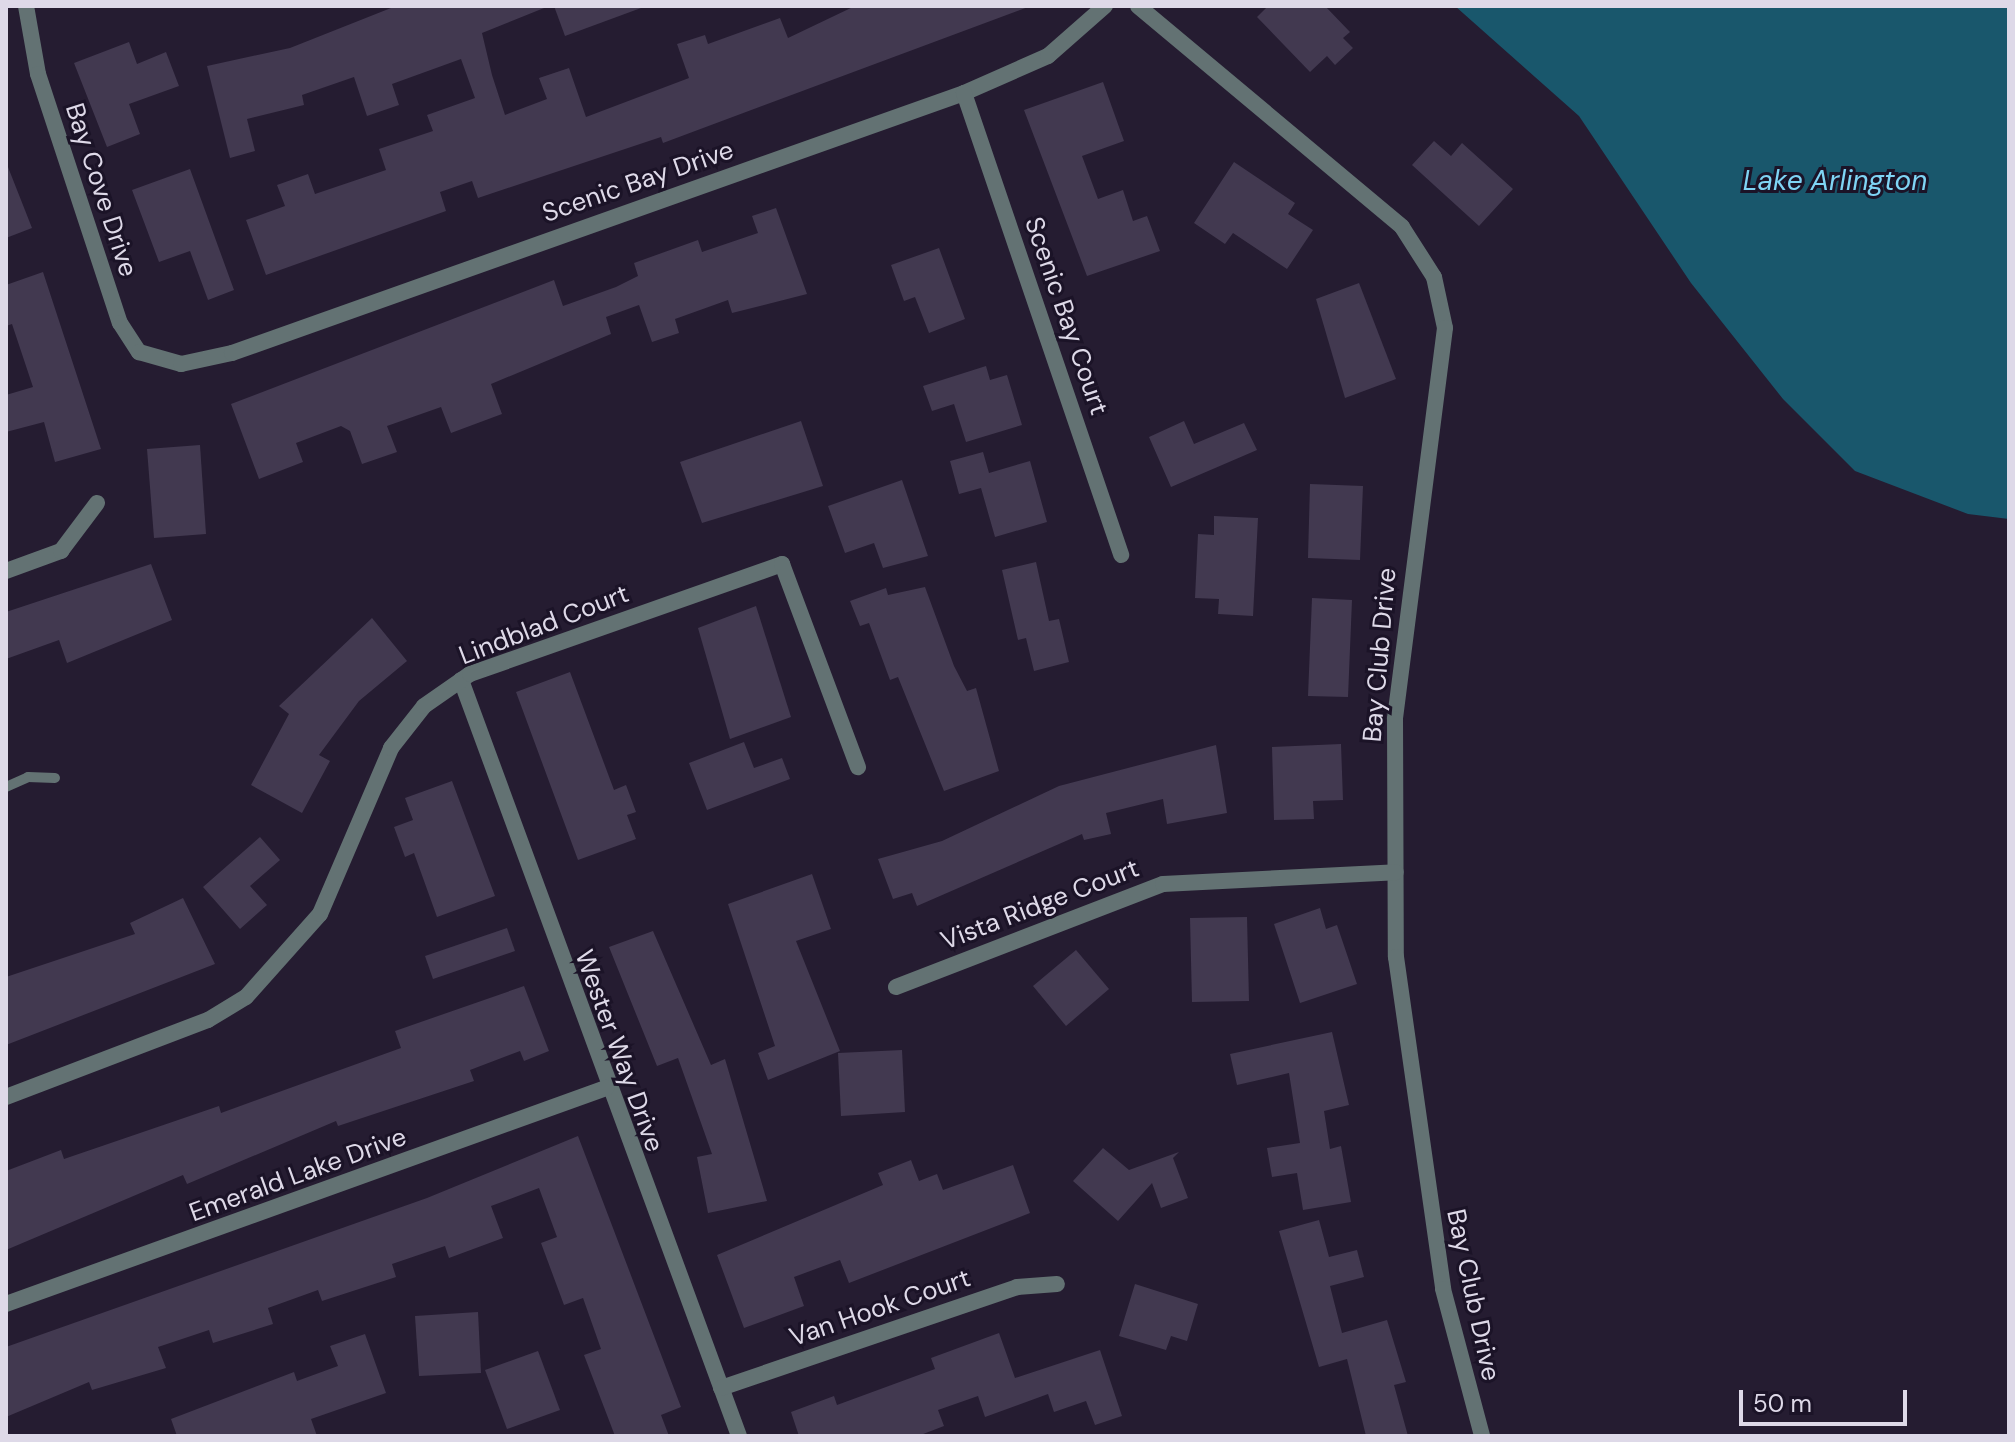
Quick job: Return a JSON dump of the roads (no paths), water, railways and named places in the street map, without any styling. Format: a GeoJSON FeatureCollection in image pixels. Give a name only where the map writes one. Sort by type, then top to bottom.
{"type":"FeatureCollection","features":[{"type":"Feature","properties":{"kind":"street","name":"Bay Cove Drive"},"geometry":{"type":"LineString","coordinates":[[26,6],[38,74],[120,323],[139,352],[169,363]]}},
{"type":"Feature","properties":{"kind":"street","name":"Scenic Bay Drive"},"geometry":{"type":"LineString","coordinates":[[169,363],[232,353],[964,93],[1048,56],[1105,6]]}},
{"type":"Feature","properties":{"kind":"street","name":"Bay Club Drive"},"geometry":{"type":"LineString","coordinates":[[1138,6],[1402,227],[1434,277],[1445,328],[1395,719],[1396,957],[1412,1108],[1443,1289],[1482,1436]]}},
{"type":"Feature","properties":{"kind":"street","name":"Scenic Bay Court"},"geometry":{"type":"LineString","coordinates":[[964,93],[1121,555]]}},
{"type":"Feature","properties":{"kind":"street"},"geometry":{"type":"LineString","coordinates":[[6,571],[61,551],[97,503]]}},
{"type":"Feature","properties":{"kind":"street","name":"Lindblad Court"},"geometry":{"type":"LineString","coordinates":[[6,1097],[208,1020],[246,997],[320,914],[391,748],[424,706],[461,680],[782,564],[858,767]]}},
{"type":"Feature","properties":{"kind":"street","name":"Wester Way Drive"},"geometry":{"type":"LineString","coordinates":[[461,680],[606,1088],[739,1436]]}},
{"type":"Feature","properties":{"kind":"street","name":"Vista Ridge Court"},"geometry":{"type":"LineString","coordinates":[[896,987],[1163,884],[1396,872]]}},
{"type":"Feature","properties":{"kind":"street","name":"Emerald Lake Drive"},"geometry":{"type":"LineString","coordinates":[[6,1304],[606,1088]]}},
{"type":"Feature","properties":{"kind":"street","name":"Van Hook Court"},"geometry":{"type":"LineString","coordinates":[[721,1388],[1017,1287],[1057,1284]]}},
{"type":"Feature","properties":{"kind":"lane"},"geometry":{"type":"LineString","coordinates":[[6,787],[28,777],[55,778]]}},
{"type":"Feature","properties":{"kind":"water","name":"Lake Arlington"},"geometry":{"type":"Polygon","coordinates":[[[1455,6],[2009,6],[2009,519],[1968,514],[1855,471],[1783,399],[1691,283],[1579,116],[1455,6]]]}}]}
